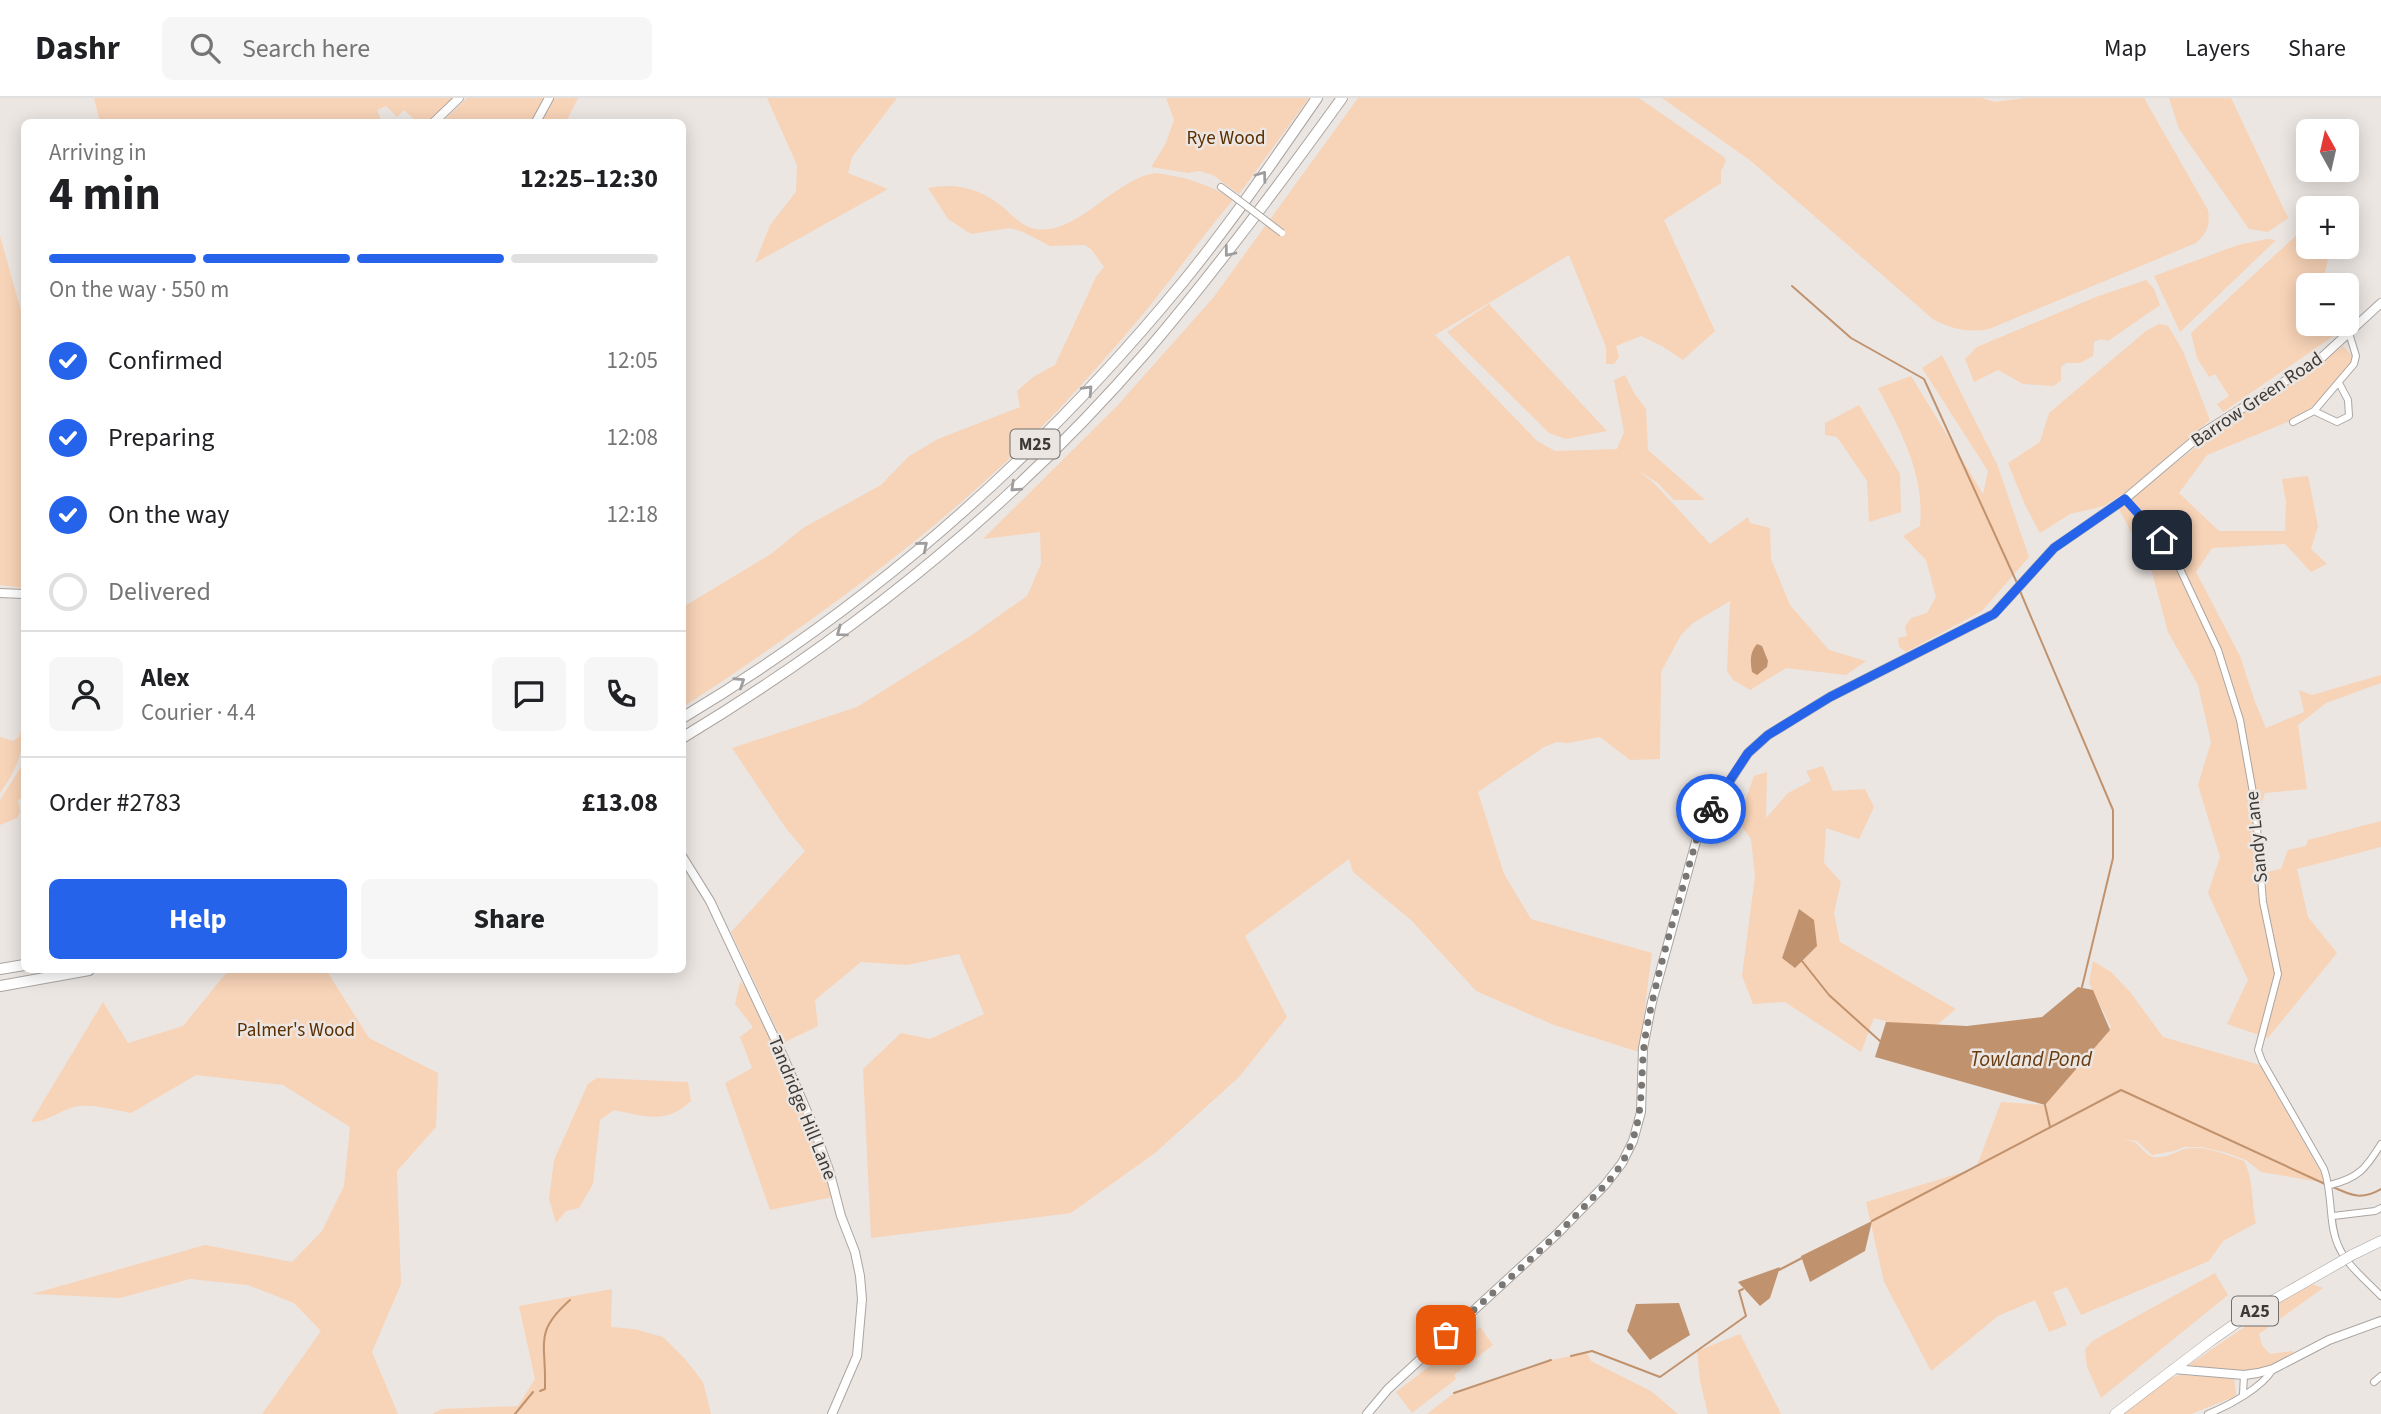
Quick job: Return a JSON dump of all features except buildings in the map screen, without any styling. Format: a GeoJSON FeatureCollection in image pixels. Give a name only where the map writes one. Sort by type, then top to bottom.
{"type":"FeatureCollection","features":[{"type":"Feature","properties":{"kind":"highway","name":"M25"},"geometry":{"type":"LineString","coordinates":[[686,715],[758,670],[850,605],[957,517],[1030,450],[1109,368],[1185,280],[1317,98]]}},
{"type":"Feature","properties":{"kind":"highway","name":"M25"},"geometry":{"type":"LineString","coordinates":[[686,735],[764,686],[857,621],[951,545],[1027,475],[1119,382],[1195,294],[1242,235],[1342,98]]}},
{"type":"Feature","properties":{"kind":"highway"},"geometry":{"type":"LineString","coordinates":[[0,969],[21,966]]}},
{"type":"Feature","properties":{"kind":"highway"},"geometry":{"type":"LineString","coordinates":[[0,986],[72,973]]}},
{"type":"Feature","properties":{"kind":"main road","name":"A25"},"geometry":{"type":"LineString","coordinates":[[2115,1414],[2249,1314],[2381,1241]]}},
{"type":"Feature","properties":{"kind":"street"},"geometry":{"type":"LineString","coordinates":[[437,119],[459,98]]}},
{"type":"Feature","properties":{"kind":"street"},"geometry":{"type":"LineString","coordinates":[[538,119],[549,98]]}},
{"type":"Feature","properties":{"kind":"street"},"geometry":{"type":"LineString","coordinates":[[1221,187],[1282,233]]}},
{"type":"Feature","properties":{"kind":"street","name":"Barrow Green Road"},"geometry":{"type":"LineString","coordinates":[[2359,324],[2381,303]]}},
{"type":"Feature","properties":{"kind":"street","name":"Barrow Green Road"},"geometry":{"type":"LineString","coordinates":[[1367,1414],[1388,1388],[1558,1233],[1605,1185],[1622,1163],[1633,1141],[1641,1112],[1643,1048],[1652,1002],[1700,827],[1748,753],[1768,735],[1830,697],[1994,614],[2054,548],[2125,499],[2203,433],[2320,359],[2346,336]]}},
{"type":"Feature","properties":{"kind":"street"},"geometry":{"type":"LineString","coordinates":[[2293,422],[2314,411],[2354,363],[2356,356],[2350,336]]}},
{"type":"Feature","properties":{"kind":"street"},"geometry":{"type":"LineString","coordinates":[[2314,411],[2337,422],[2349,416],[2348,400],[2339,383]]}},
{"type":"Feature","properties":{"kind":"street","name":"Sandy Lane"},"geometry":{"type":"LineString","coordinates":[[2125,499],[2162,540],[2180,569],[2218,650],[2241,720],[2255,804],[2263,902],[2278,974],[2258,1050],[2319,1161],[2330,1188]]}},
{"type":"Feature","properties":{"kind":"street"},"geometry":{"type":"LineString","coordinates":[[0,593],[21,594]]}},
{"type":"Feature","properties":{"kind":"street","name":"Tandridge Hill Lane"},"geometry":{"type":"LineString","coordinates":[[686,862],[710,901],[798,1089],[829,1170],[841,1216],[855,1252],[862,1299],[857,1356],[832,1414]]}},
{"type":"Feature","properties":{"kind":"street"},"geometry":{"type":"LineString","coordinates":[[2381,1143],[2365,1168],[2356,1176],[2330,1188],[2336,1239],[2343,1255],[2381,1296]]}},
{"type":"Feature","properties":{"kind":"street"},"geometry":{"type":"LineString","coordinates":[[2333,1216],[2381,1208]]}},
{"type":"Feature","properties":{"kind":"street"},"geometry":{"type":"LineString","coordinates":[[2173,1369],[2244,1375],[2273,1369],[2329,1340],[2381,1321]]}},
{"type":"Feature","properties":{"kind":"street"},"geometry":{"type":"LineString","coordinates":[[2208,1414],[2227,1410],[2243,1394],[2268,1378],[2273,1369]]}},
{"type":"Feature","properties":{"kind":"street"},"geometry":{"type":"LineString","coordinates":[[2243,1394],[2244,1375]]}},
{"type":"Feature","properties":{"kind":"street"},"geometry":{"type":"LineString","coordinates":[[2374,1382],[2381,1376]]}},
{"type":"Feature","properties":{"kind":"green space"},"geometry":{"type":"Polygon","coordinates":[[[94,98],[453,98],[430,119],[414,119],[404,110],[397,117],[386,106],[377,110],[381,119],[99,119],[94,98]]]}},
{"type":"Feature","properties":{"kind":"green space"},"geometry":{"type":"Polygon","coordinates":[[[467,98],[545,98],[535,119],[445,119],[467,98]]]}},
{"type":"Feature","properties":{"kind":"green space"},"geometry":{"type":"Polygon","coordinates":[[[551,98],[578,98],[568,119],[540,119],[551,98]]]}},
{"type":"Feature","properties":{"kind":"green space"},"geometry":{"type":"Polygon","coordinates":[[[767,98],[897,98],[852,157],[848,173],[888,189],[755,263],[770,225],[796,192],[797,165],[767,98]]]}},
{"type":"Feature","properties":{"kind":"green space","name":"Rye Wood"},"geometry":{"type":"Polygon","coordinates":[[[1166,98],[1309,98],[1239,194],[1213,175],[1199,171],[1188,173],[1151,167],[1165,145],[1174,120],[1166,98]]]}},
{"type":"Feature","properties":{"kind":"green space"},"geometry":{"type":"Polygon","coordinates":[[[1358,98],[1639,98],[1724,157],[1726,161],[1721,171],[1721,183],[1664,220],[1715,331],[1683,360],[1641,336],[1616,346],[1619,357],[1614,364],[1606,364],[1606,347],[1569,255],[1435,335],[1537,441],[1555,451],[1617,449],[1624,432],[1614,380],[1625,375],[1646,409],[1648,450],[1705,500],[1674,500],[1658,483],[1637,470],[1655,484],[1710,544],[1748,517],[1750,523],[1770,528],[1771,559],[1790,605],[1829,650],[1866,661],[1846,675],[1786,668],[1750,690],[1733,680],[1727,671],[1730,601],[1693,623],[1681,635],[1661,672],[1660,759],[1630,760],[1600,737],[1568,743],[1557,742],[1544,747],[1478,792],[1504,874],[1531,919],[1652,953],[1639,1052],[1554,1025],[1476,991],[1411,920],[1353,872],[1349,859],[1245,936],[1287,1017],[1239,1077],[1155,1153],[1071,1213],[871,1238],[863,1069],[901,1033],[930,1039],[984,1014],[959,954],[907,965],[861,962],[815,1000],[818,1026],[783,1043],[731,932],[805,851],[785,827],[732,748],[857,707],[969,637],[1027,596],[1041,564],[1040,532],[983,539],[1117,406],[1213,298],[1358,98]]]}},
{"type":"Feature","properties":{"kind":"green space"},"geometry":{"type":"Polygon","coordinates":[[[1662,98],[1982,98],[1995,102],[2025,98],[2144,98],[2208,210],[2208,224],[2206,232],[2196,243],[1989,329],[1974,331],[1948,326],[1934,320],[1751,161],[1662,98]]]}},
{"type":"Feature","properties":{"kind":"green space"},"geometry":{"type":"Polygon","coordinates":[[[2169,98],[2231,98],[2288,218],[2268,232],[2249,229],[2179,129],[2169,98]]]}},
{"type":"Feature","properties":{"kind":"green space"},"geometry":{"type":"Polygon","coordinates":[[[1156,173],[1177,177],[1197,182],[1233,200],[1103,361],[1060,408],[973,492],[832,605],[686,705],[686,605],[771,554],[803,528],[881,485],[909,456],[938,439],[1020,407],[1017,391],[1033,377],[1055,365],[1096,277],[1104,267],[1085,245],[1050,246],[1010,228],[971,234],[948,219],[928,188],[949,186],[978,192],[996,201],[1026,226],[1051,229],[1081,216],[1140,177],[1156,173]]]}},
{"type":"Feature","properties":{"kind":"green space"},"geometry":{"type":"Polygon","coordinates":[[[0,236],[21,310],[21,588],[0,585],[0,236]]]}},
{"type":"Feature","properties":{"kind":"green space"},"geometry":{"type":"Polygon","coordinates":[[[2296,236],[2296,259],[2328,260],[2325,273],[2296,273],[2296,336],[2333,336],[2223,412],[2217,404],[2229,396],[2215,374],[2209,377],[2197,358],[2191,333],[2296,236]]]}},
{"type":"Feature","properties":{"kind":"green space"},"geometry":{"type":"Polygon","coordinates":[[[2267,239],[2276,240],[2180,332],[2154,276],[2238,245],[2267,239]]]}},
{"type":"Feature","properties":{"kind":"green space"},"geometry":{"type":"Polygon","coordinates":[[[2146,280],[2154,289],[2160,305],[2108,341],[2101,339],[2094,342],[2093,356],[2080,363],[2066,363],[2061,367],[2061,380],[2054,386],[2023,384],[1998,370],[1974,382],[1965,359],[1977,347],[2096,297],[2146,280]]]}},
{"type":"Feature","properties":{"kind":"green space"},"geometry":{"type":"Polygon","coordinates":[[[1489,304],[1607,431],[1566,439],[1549,433],[1447,332],[1489,304]]]}},
{"type":"Feature","properties":{"kind":"green space"},"geometry":{"type":"Polygon","coordinates":[[[2159,324],[2168,326],[2183,351],[2210,420],[2127,491],[2104,506],[2070,514],[2040,533],[2008,463],[2040,442],[2049,413],[2146,331],[2159,324]]]}},
{"type":"Feature","properties":{"kind":"green space"},"geometry":{"type":"Polygon","coordinates":[[[2343,346],[2354,358],[2323,399],[2295,419],[2207,455],[2179,493],[2219,531],[2285,531],[2286,502],[2282,479],[2308,476],[2318,526],[2311,549],[2327,564],[2311,572],[2285,544],[2212,548],[2196,572],[2240,656],[2266,728],[2304,712],[2299,690],[2312,695],[2381,675],[2381,683],[2326,703],[2298,725],[2307,789],[2265,793],[2251,839],[2257,874],[2281,869],[2288,850],[2306,846],[2308,840],[2381,821],[2381,847],[2297,869],[2308,917],[2337,953],[2268,1038],[2227,1024],[2248,980],[2208,893],[2220,857],[2198,785],[2211,742],[2198,685],[2168,632],[2152,572],[2119,509],[2215,433],[2343,346]]]}},
{"type":"Feature","properties":{"kind":"green space"},"geometry":{"type":"Polygon","coordinates":[[[1942,355],[1997,464],[2029,557],[1982,611],[1906,652],[1899,647],[1898,638],[1907,636],[1905,627],[1911,618],[1927,613],[1936,597],[1926,560],[1903,536],[1920,526],[1919,489],[1910,454],[1878,388],[1911,376],[1983,494],[1988,471],[1922,368],[1942,355]]]}},
{"type":"Feature","properties":{"kind":"green space"},"geometry":{"type":"Polygon","coordinates":[[[1859,405],[1900,474],[1901,512],[1869,522],[1867,481],[1837,437],[1825,435],[1825,423],[1859,405]]]}},
{"type":"Feature","properties":{"kind":"green space"},"geometry":{"type":"Polygon","coordinates":[[[21,731],[18,760],[0,793],[0,737],[13,741],[19,737],[21,731]]]}},
{"type":"Feature","properties":{"kind":"green space"},"geometry":{"type":"Polygon","coordinates":[[[1823,766],[1833,791],[1865,789],[1874,807],[1859,839],[1826,828],[1824,863],[1841,882],[1834,913],[1840,942],[1956,1009],[1927,1033],[1874,1018],[1861,1052],[1785,1002],[1753,1004],[1742,976],[1755,876],[1751,839],[1738,821],[1754,776],[1767,772],[1766,818],[1788,793],[1811,781],[1806,771],[1823,766]]]}},
{"type":"Feature","properties":{"kind":"green space"},"geometry":{"type":"Polygon","coordinates":[[[21,767],[21,798],[18,800],[20,812],[17,818],[0,825],[0,800],[21,767]]]}},
{"type":"Feature","properties":{"kind":"green space"},"geometry":{"type":"Polygon","coordinates":[[[2093,961],[2111,972],[2131,993],[2163,1037],[2260,1065],[2327,1183],[2261,1172],[2246,1160],[2201,1147],[2184,1147],[2152,1155],[2137,1141],[2123,1139],[2135,1143],[2154,1157],[2200,1148],[2244,1161],[2256,1223],[2223,1241],[2209,1261],[2081,1315],[2067,1287],[2053,1292],[2067,1325],[2049,1332],[2035,1300],[1998,1316],[1931,1371],[1884,1282],[1866,1202],[1976,1168],[2001,1102],[2045,1105],[2111,1027],[2089,983],[2093,961]]]}},
{"type":"Feature","properties":{"kind":"green space","name":"Palmer's Wood"},"geometry":{"type":"Polygon","coordinates":[[[226,973],[328,973],[369,1038],[438,1073],[436,1127],[397,1171],[401,1284],[372,1352],[398,1414],[262,1414],[321,1331],[294,1303],[248,1285],[190,1279],[120,1298],[32,1294],[205,1245],[292,1262],[322,1231],[344,1186],[350,1127],[283,1085],[196,1075],[131,1113],[81,1106],[31,1122],[103,1002],[128,1043],[183,1026],[226,973]]]}},
{"type":"Feature","properties":{"kind":"green space"},"geometry":{"type":"Polygon","coordinates":[[[740,982],[750,991],[796,1092],[817,1144],[833,1197],[770,1210],[725,1083],[752,1068],[740,1037],[753,1027],[735,1004],[740,982]]]}},
{"type":"Feature","properties":{"kind":"green space"},"geometry":{"type":"Polygon","coordinates":[[[597,1078],[688,1082],[691,1101],[681,1109],[663,1116],[645,1116],[614,1110],[600,1120],[593,1184],[579,1208],[566,1211],[556,1223],[549,1199],[554,1160],[588,1084],[597,1078]]]}},
{"type":"Feature","properties":{"kind":"green space"},"geometry":{"type":"Polygon","coordinates":[[[2215,1273],[2228,1295],[2101,1398],[2087,1367],[2085,1349],[2094,1340],[2215,1273]]]}},
{"type":"Feature","properties":{"kind":"green space"},"geometry":{"type":"Polygon","coordinates":[[[2309,1283],[2323,1288],[2259,1334],[2262,1345],[2270,1354],[2292,1351],[2294,1354],[2286,1360],[2251,1370],[2189,1365],[2309,1283]]]}},
{"type":"Feature","properties":{"kind":"green space"},"geometry":{"type":"Polygon","coordinates":[[[612,1289],[611,1327],[634,1329],[663,1337],[703,1382],[711,1414],[432,1414],[442,1409],[518,1406],[535,1379],[519,1306],[612,1289]]]}},
{"type":"Feature","properties":{"kind":"green space"},"geometry":{"type":"Polygon","coordinates":[[[1480,1327],[1493,1345],[1454,1375],[1456,1379],[1412,1413],[1396,1392],[1480,1327]]]}},
{"type":"Feature","properties":{"kind":"green space"},"geometry":{"type":"Polygon","coordinates":[[[1740,1334],[1781,1414],[1708,1414],[1700,1381],[1697,1351],[1740,1334]]]}},
{"type":"Feature","properties":{"kind":"green space"},"geometry":{"type":"Polygon","coordinates":[[[1587,1353],[1591,1361],[1651,1391],[1678,1414],[1427,1414],[1454,1393],[1551,1360],[1587,1353]]]}},
{"type":"Feature","properties":{"kind":"green space"},"geometry":{"type":"Polygon","coordinates":[[[2180,1375],[2234,1378],[2236,1396],[2191,1414],[2124,1414],[2166,1380],[2180,1375]]]}},
{"type":"Feature","properties":{"kind":"water"},"geometry":{"type":"Polygon","coordinates":[[[1757,644],[1762,646],[1768,661],[1767,667],[1757,675],[1752,672],[1751,660],[1757,644]]]}},
{"type":"Feature","properties":{"kind":"water"},"geometry":{"type":"Polygon","coordinates":[[[1799,909],[1814,920],[1817,946],[1795,968],[1782,958],[1799,909]]]}},
{"type":"Feature","properties":{"kind":"water","name":"Towland Pond"},"geometry":{"type":"Polygon","coordinates":[[[2078,987],[2093,990],[2110,1030],[2045,1105],[1875,1057],[1886,1022],[1967,1026],[2042,1017],[2078,987]]]}},
{"type":"Feature","properties":{"kind":"water"},"geometry":{"type":"Polygon","coordinates":[[[1872,1221],[1865,1251],[1810,1282],[1801,1256],[1872,1221]]]}},
{"type":"Feature","properties":{"kind":"water"},"geometry":{"type":"Polygon","coordinates":[[[1780,1267],[1770,1298],[1760,1306],[1738,1282],[1780,1267]]]}},
{"type":"Feature","properties":{"kind":"water"},"geometry":{"type":"Polygon","coordinates":[[[1679,1303],[1690,1335],[1650,1360],[1627,1331],[1636,1304],[1679,1303]]]}},
{"type":"Feature","properties":{"kind":"waterway"},"geometry":{"type":"LineString","coordinates":[[1792,286],[1851,338],[1924,379],[2017,583]]}},
{"type":"Feature","properties":{"kind":"waterway"},"geometry":{"type":"LineString","coordinates":[[2020,591],[2113,810],[2113,858],[2082,987]]}},
{"type":"Feature","properties":{"kind":"waterway"},"geometry":{"type":"LineString","coordinates":[[1802,961],[1829,995],[1880,1041]]}},
{"type":"Feature","properties":{"kind":"waterway"},"geometry":{"type":"LineString","coordinates":[[1872,1221],[2121,1090],[2325,1184]]}},
{"type":"Feature","properties":{"kind":"waterway"},"geometry":{"type":"LineString","coordinates":[[2045,1105],[2050,1127]]}},
{"type":"Feature","properties":{"kind":"waterway"},"geometry":{"type":"LineString","coordinates":[[2333,1187],[2357,1196],[2368,1195],[2381,1189]]}},
{"type":"Feature","properties":{"kind":"waterway"},"geometry":{"type":"LineString","coordinates":[[1779,1270],[1802,1258]]}},
{"type":"Feature","properties":{"kind":"waterway"},"geometry":{"type":"LineString","coordinates":[[1571,1356],[1592,1351],[1660,1377],[1746,1316],[1739,1291],[1743,1289]]}},
{"type":"Feature","properties":{"kind":"waterway"},"geometry":{"type":"LineString","coordinates":[[540,1391],[545,1389],[544,1338],[551,1321],[570,1300]]}},
{"type":"Feature","properties":{"kind":"waterway"},"geometry":{"type":"LineString","coordinates":[[1454,1393],[1551,1360]]}},
{"type":"Feature","properties":{"kind":"waterway"},"geometry":{"type":"LineString","coordinates":[[515,1414],[533,1392]]}},
{"type":"Feature","properties":{"kind":"way so far"},"geometry":{"type":"LineString","coordinates":[[1446,1335],[1558,1233],[1605,1185],[1622,1163],[1633,1141],[1641,1112],[1643,1048],[1652,1002],[1700,827],[1711,809]]}},
{"type":"Feature","properties":{"kind":"route"},"geometry":{"type":"LineString","coordinates":[[1711,809],[1748,753],[1768,735],[1830,697],[1994,614],[2054,548],[2125,499],[2162,540]]}}]}
